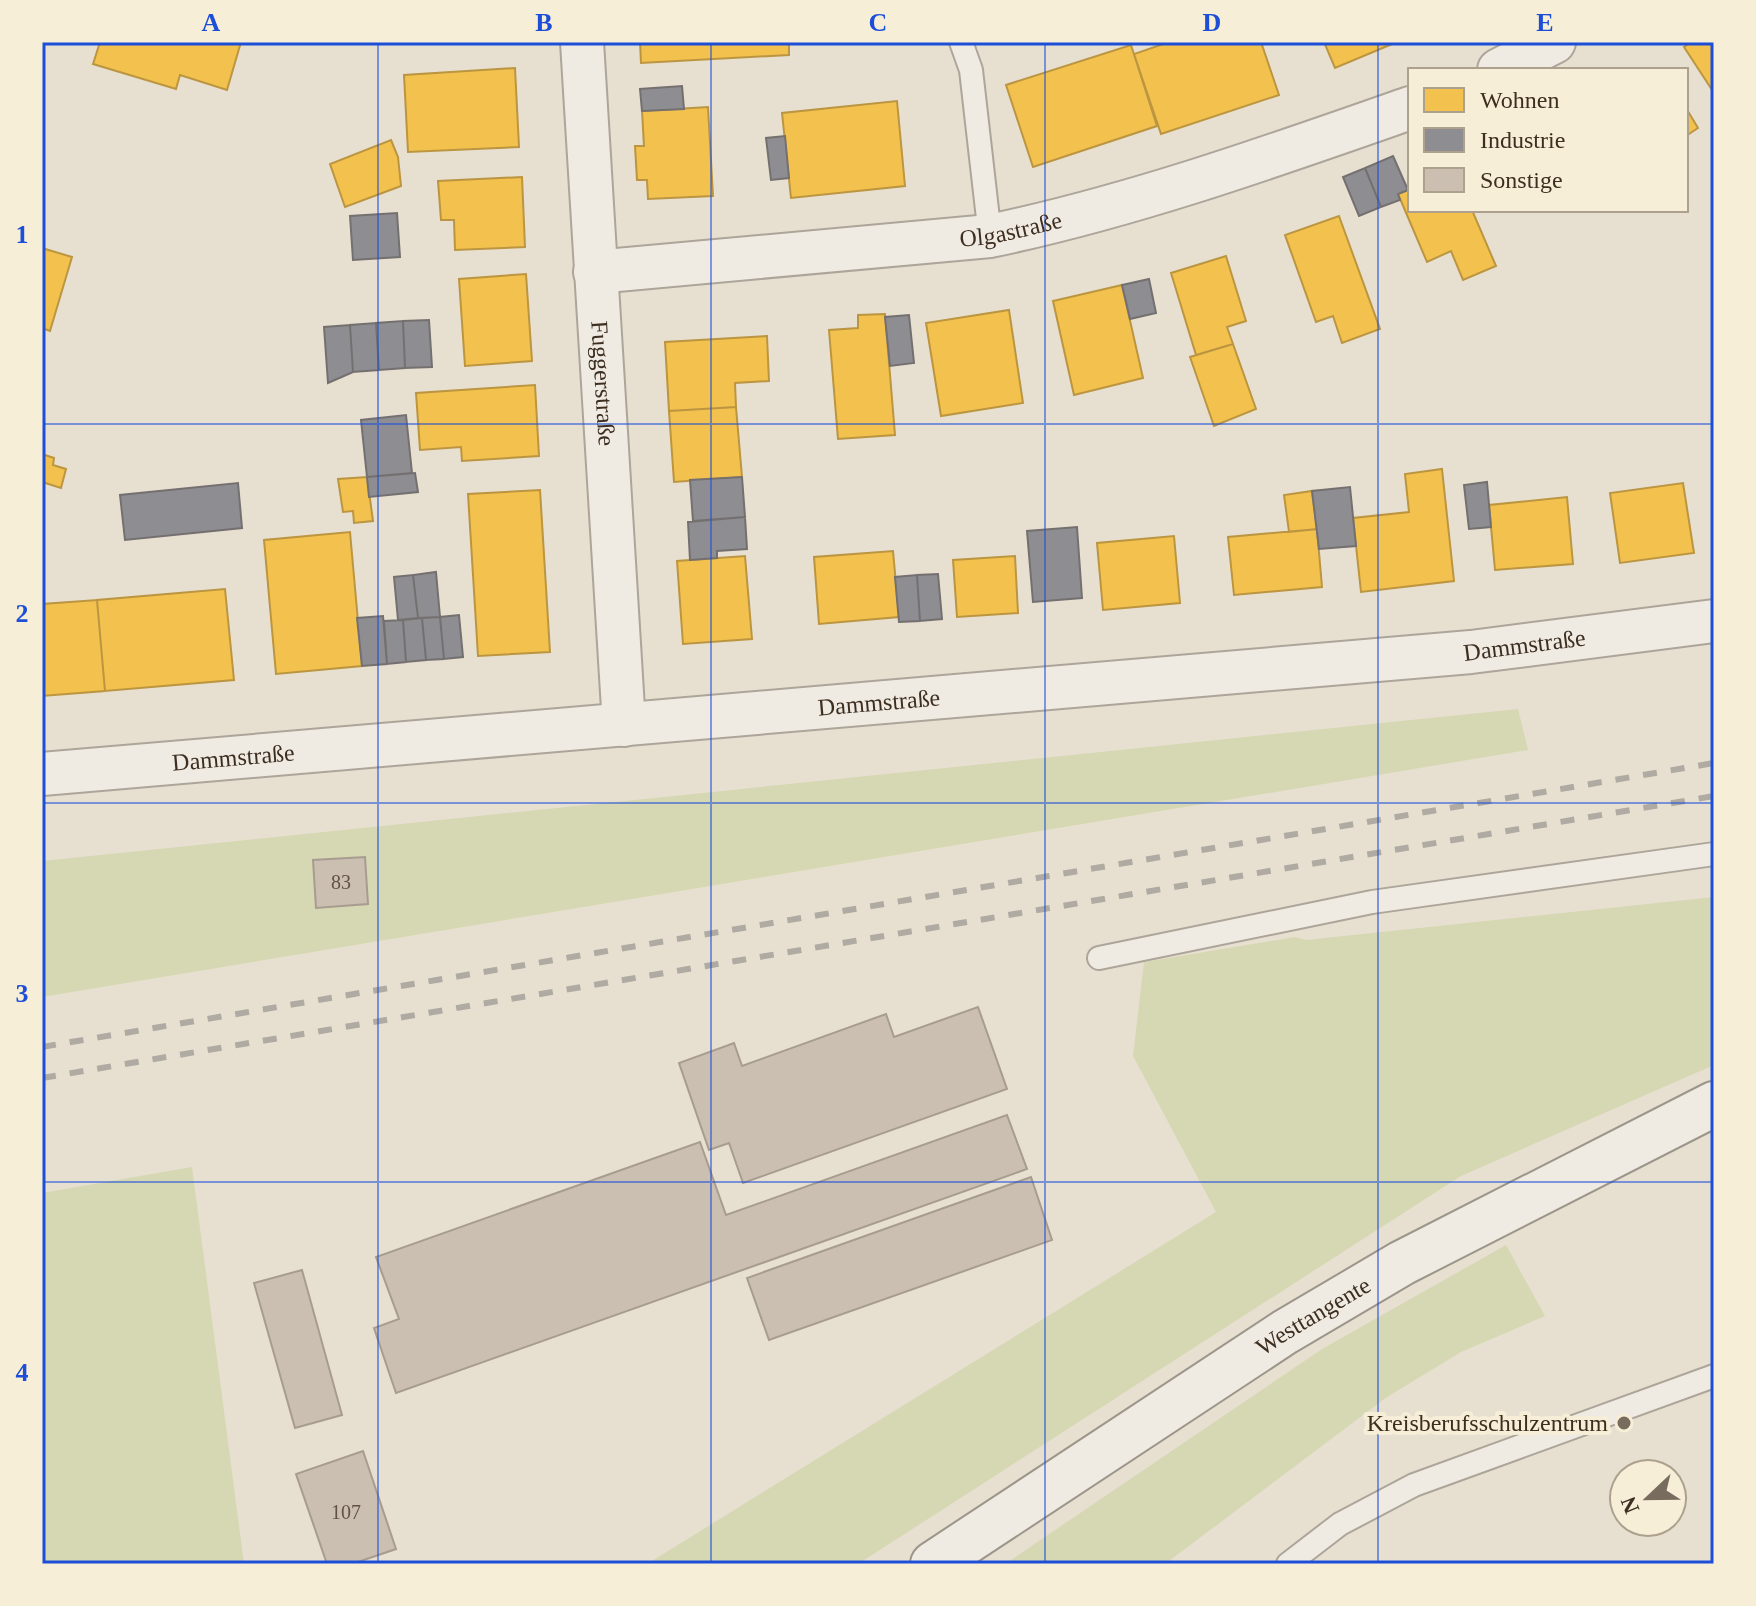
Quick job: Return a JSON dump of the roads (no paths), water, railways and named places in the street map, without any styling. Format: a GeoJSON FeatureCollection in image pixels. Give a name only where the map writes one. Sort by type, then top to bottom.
{"type":"FeatureCollection","features":[{"type":"Feature","properties":{"kind":"street","name":"Fuggerstraße"},"geometry":{"type":"LineString","coordinates":[[582,42],[624,725]]}},
{"type":"Feature","properties":{"kind":"street"},"geometry":{"type":"LineString","coordinates":[[1503,68],[1554,42]]}},
{"type":"Feature","properties":{"kind":"street","name":"Olgastraße"},"geometry":{"type":"LineString","coordinates":[[595,272],[990,236],[1044,225],[1303,146],[1408,109]]}},
{"type":"Feature","properties":{"kind":"street","name":"Dammstraße"},"geometry":{"type":"LineString","coordinates":[[42,774],[1471,652],[1714,621]]}},
{"type":"Feature","properties":{"kind":"street","name":"Westtangente"},"geometry":{"type":"LineString","coordinates":[[933,1564],[1285,1332],[1376,1279],[1714,1104]]}},
{"type":"Feature","properties":{"kind":"lane"},"geometry":{"type":"LineString","coordinates":[[961,42],[971,70],[990,236]]}},
{"type":"Feature","properties":{"kind":"lane"},"geometry":{"type":"LineString","coordinates":[[1099,958],[1372,902],[1714,854]]}},
{"type":"Feature","properties":{"kind":"lane"},"geometry":{"type":"LineString","coordinates":[[1288,1564],[1340,1524],[1414,1485],[1714,1376]]}},
{"type":"Feature","properties":{"kind":"railway"},"geometry":{"type":"LineString","coordinates":[[42,1047],[1714,763]]}},
{"type":"Feature","properties":{"kind":"railway"},"geometry":{"type":"LineString","coordinates":[[42,1078],[1714,796]]}},
{"type":"Feature","properties":{"kind":"place","name":"Kreisberufsschulzentrum"},"geometry":{"type":"Point","coordinates":[1624,1423]}}]}
